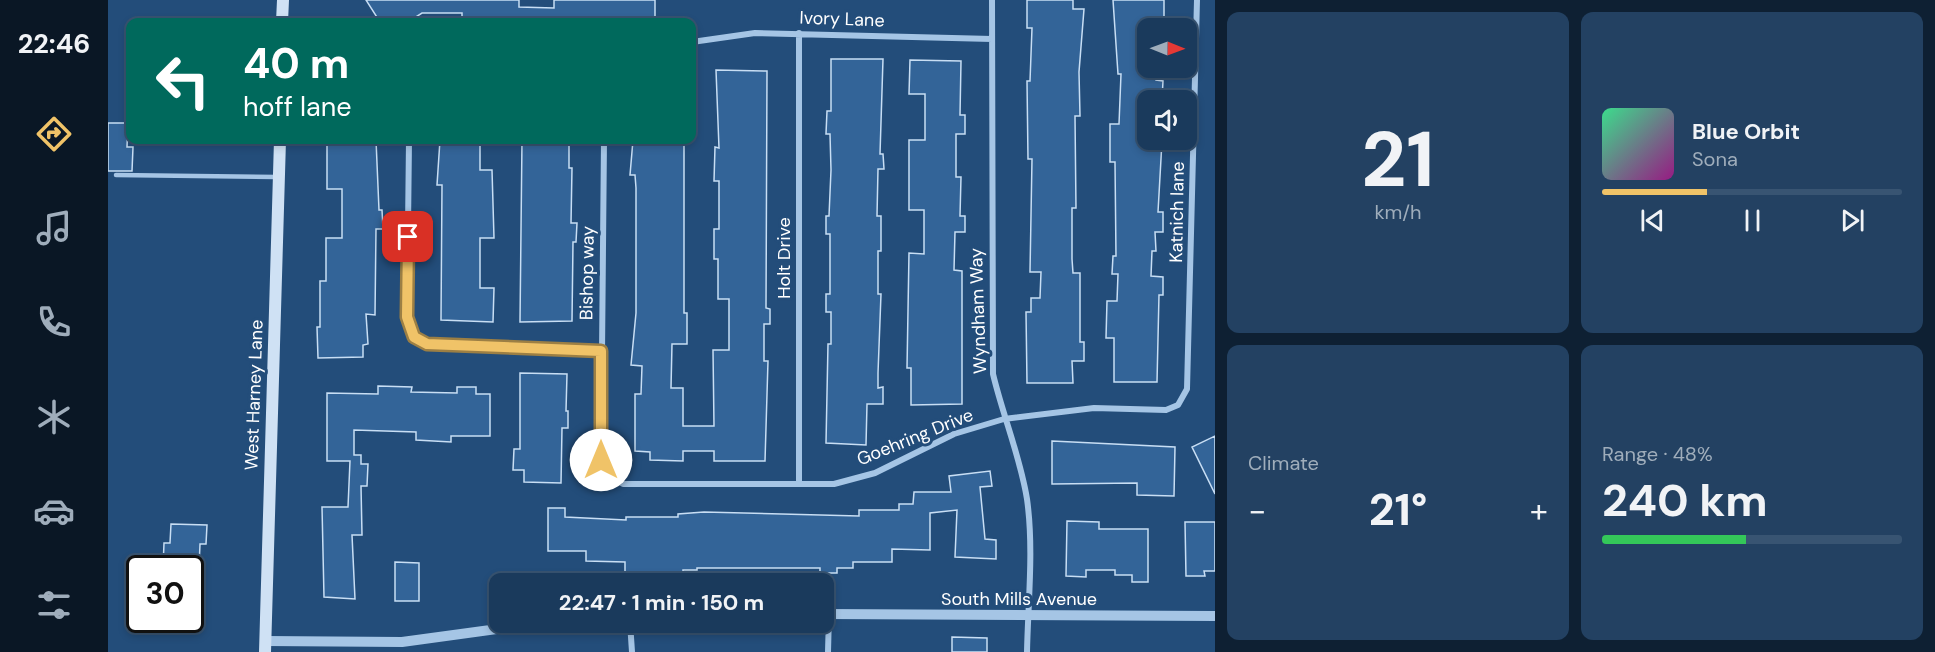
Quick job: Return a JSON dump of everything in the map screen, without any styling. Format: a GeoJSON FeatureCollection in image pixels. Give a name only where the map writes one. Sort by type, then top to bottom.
{"type":"FeatureCollection","features":[{"type":"Feature","properties":{"kind":"main road"},"geometry":{"type":"LineString","coordinates":[[282,18],[283,0]]}},
{"type":"Feature","properties":{"kind":"main road","name":"West Harney Lane"},"geometry":{"type":"LineString","coordinates":[[265,646],[280,144]]}},
{"type":"Feature","properties":{"kind":"street","name":"Wyndham Way"},"geometry":{"type":"LineString","coordinates":[[992,0],[991,332],[993,374],[1004,419],[1017,454],[1027,500],[1030,547],[1028,652]]}},
{"type":"Feature","properties":{"kind":"street","name":"Katnich lane"},"geometry":{"type":"LineString","coordinates":[[1187,389],[1197,0]]}},
{"type":"Feature","properties":{"kind":"street","name":"Ivory Lane"},"geometry":{"type":"LineString","coordinates":[[696,41],[755,33],[992,39]]}},
{"type":"Feature","properties":{"kind":"street","name":"Holt Drive"},"geometry":{"type":"LineString","coordinates":[[798,484],[799,33]]}},
{"type":"Feature","properties":{"kind":"street"},"geometry":{"type":"LineString","coordinates":[[409,144],[407,317],[414,337],[427,344],[601,351]]}},
{"type":"Feature","properties":{"kind":"street","name":"Bishop way"},"geometry":{"type":"LineString","coordinates":[[604,144],[601,460],[609,476]]}},
{"type":"Feature","properties":{"kind":"street","name":"Goehring Drive"},"geometry":{"type":"LineString","coordinates":[[609,476],[623,484],[834,484],[875,473],[954,434],[1004,419],[1095,408],[1166,410],[1178,405],[1187,389]]}},
{"type":"Feature","properties":{"kind":"street","name":"South Mills Avenue"},"geometry":{"type":"LineString","coordinates":[[834,614],[1028,617],[1215,616]]}},
{"type":"Feature","properties":{"kind":"street"},"geometry":{"type":"LineString","coordinates":[[265,646],[402,642],[489,630]]}},
{"type":"Feature","properties":{"kind":"street"},"geometry":{"type":"LineString","coordinates":[[631,633],[632,652]]}},
{"type":"Feature","properties":{"kind":"street"},"geometry":{"type":"LineString","coordinates":[[827,633],[828,652]]}},
{"type":"Feature","properties":{"kind":"lane"},"geometry":{"type":"LineString","coordinates":[[116,175],[280,177]]}},
{"type":"Feature","properties":{"kind":"building"},"geometry":{"type":"Polygon","coordinates":[[[366,0],[519,0],[519,7],[554,8],[554,0],[655,0],[655,18],[462,18],[462,13],[422,13],[414,18],[377,18],[366,0]]]}},
{"type":"Feature","properties":{"kind":"building"},"geometry":{"type":"Polygon","coordinates":[[[1027,0],[1073,0],[1073,9],[1084,9],[1079,72],[1080,116],[1075,116],[1076,208],[1072,208],[1072,259],[1073,273],[1080,273],[1080,342],[1084,342],[1084,361],[1072,361],[1073,383],[1027,383],[1026,312],[1031,312],[1031,298],[1040,298],[1041,272],[1030,272],[1032,159],[1028,159],[1027,81],[1030,81],[1032,28],[1027,28],[1027,0]]]}},
{"type":"Feature","properties":{"kind":"building"},"geometry":{"type":"Polygon","coordinates":[[[1113,0],[1164,0],[1164,18],[1137,18],[1137,78],[1156,78],[1156,80],[1163,81],[1163,90],[1137,90],[1137,150],[1161,150],[1158,212],[1163,212],[1163,232],[1155,232],[1156,251],[1152,251],[1151,276],[1163,277],[1163,295],[1159,295],[1157,382],[1114,382],[1114,338],[1106,338],[1107,301],[1117,301],[1118,274],[1112,274],[1113,256],[1116,256],[1115,162],[1110,162],[1110,124],[1119,124],[1121,74],[1118,74],[1113,0]]]}},
{"type":"Feature","properties":{"kind":"building"},"geometry":{"type":"Polygon","coordinates":[[[831,59],[883,59],[880,154],[883,154],[884,169],[878,169],[877,216],[881,216],[881,251],[878,251],[878,294],[881,294],[878,388],[883,387],[883,404],[867,404],[866,445],[826,443],[831,312],[826,312],[826,294],[830,294],[830,234],[826,234],[826,216],[829,216],[831,170],[830,134],[826,134],[827,111],[831,111],[831,59]]]}},
{"type":"Feature","properties":{"kind":"building"},"geometry":{"type":"Polygon","coordinates":[[[910,60],[961,61],[960,115],[965,115],[965,134],[956,134],[956,177],[961,177],[960,216],[965,216],[965,232],[955,232],[954,270],[962,271],[962,404],[911,405],[911,368],[907,368],[909,253],[924,254],[924,210],[909,210],[909,140],[925,140],[925,94],[909,94],[910,60]]]}},
{"type":"Feature","properties":{"kind":"building"},"geometry":{"type":"Polygon","coordinates":[[[716,70],[767,71],[766,308],[770,309],[770,324],[764,324],[764,361],[768,361],[765,461],[714,461],[714,451],[683,451],[683,461],[650,460],[650,452],[635,451],[635,394],[641,394],[642,366],[631,365],[636,313],[636,188],[635,175],[630,175],[633,144],[684,144],[684,313],[687,313],[687,344],[672,344],[671,388],[683,388],[683,426],[714,426],[713,350],[729,350],[729,299],[718,299],[718,259],[714,259],[714,229],[719,229],[719,181],[714,181],[715,147],[719,148],[716,70]]]}},
{"type":"Feature","properties":{"kind":"building"},"geometry":{"type":"Polygon","coordinates":[[[108,123],[126,123],[126,144],[127,147],[133,147],[132,171],[108,171],[108,123]]]}},
{"type":"Feature","properties":{"kind":"building"},"geometry":{"type":"Polygon","coordinates":[[[327,144],[376,144],[379,210],[382,210],[383,229],[376,229],[375,315],[366,314],[368,344],[363,345],[363,357],[318,358],[317,327],[320,327],[320,281],[326,281],[326,238],[342,238],[342,189],[327,189],[327,144]]]}},
{"type":"Feature","properties":{"kind":"building"},"geometry":{"type":"Polygon","coordinates":[[[440,144],[480,144],[480,170],[492,170],[494,238],[480,238],[480,288],[494,288],[493,322],[441,320],[442,185],[437,185],[440,144]]]}},
{"type":"Feature","properties":{"kind":"building"},"geometry":{"type":"Polygon","coordinates":[[[522,144],[569,144],[569,168],[572,168],[571,223],[577,223],[576,242],[573,242],[572,321],[520,322],[522,144]]]}},
{"type":"Feature","properties":{"kind":"building"},"geometry":{"type":"Polygon","coordinates":[[[520,373],[567,374],[568,428],[562,428],[561,483],[524,482],[524,470],[513,470],[514,449],[520,449],[520,373]]]}},
{"type":"Feature","properties":{"kind":"building"},"geometry":{"type":"Polygon","coordinates":[[[378,386],[412,387],[411,392],[457,393],[457,387],[476,387],[476,394],[490,394],[490,436],[451,436],[451,442],[416,440],[416,432],[354,430],[354,455],[361,455],[361,464],[368,464],[367,486],[361,486],[362,535],[352,535],[355,599],[324,597],[322,507],[348,507],[350,461],[327,461],[327,393],[378,394],[378,386]]]}},
{"type":"Feature","properties":{"kind":"building"},"geometry":{"type":"Polygon","coordinates":[[[1215,436],[1215,494],[1192,447],[1215,436]]]}},
{"type":"Feature","properties":{"kind":"building"},"geometry":{"type":"Polygon","coordinates":[[[1052,441],[1175,447],[1174,496],[1137,495],[1137,483],[1052,484],[1052,441]]]}},
{"type":"Feature","properties":{"kind":"building"},"geometry":{"type":"Polygon","coordinates":[[[990,471],[992,486],[980,487],[985,539],[996,540],[996,559],[955,557],[957,510],[930,513],[930,550],[892,549],[892,562],[853,562],[853,568],[837,568],[837,573],[820,573],[820,568],[697,568],[697,570],[683,570],[683,573],[625,573],[625,562],[586,561],[586,551],[548,551],[548,508],[565,508],[565,517],[626,520],[626,517],[678,517],[678,514],[704,512],[859,516],[859,510],[899,510],[899,504],[913,504],[914,492],[951,492],[949,476],[990,471]]]}},
{"type":"Feature","properties":{"kind":"building"},"geometry":{"type":"Polygon","coordinates":[[[1067,521],[1099,522],[1099,529],[1148,529],[1148,582],[1132,582],[1132,575],[1115,575],[1115,570],[1086,570],[1086,577],[1066,576],[1067,521]]]}},
{"type":"Feature","properties":{"kind":"building"},"geometry":{"type":"Polygon","coordinates":[[[1185,522],[1215,522],[1215,571],[1204,571],[1205,576],[1186,576],[1185,522]]]}},
{"type":"Feature","properties":{"kind":"building"},"geometry":{"type":"Polygon","coordinates":[[[171,524],[207,525],[206,544],[200,544],[200,555],[164,555],[164,543],[170,543],[171,524]]]}},
{"type":"Feature","properties":{"kind":"building"},"geometry":{"type":"Polygon","coordinates":[[[395,562],[419,563],[419,601],[395,601],[395,562]]]}},
{"type":"Feature","properties":{"kind":"building"},"geometry":{"type":"Polygon","coordinates":[[[952,637],[987,638],[987,652],[952,652],[952,637]]]}},
{"type":"Feature","properties":{"kind":"route"},"geometry":{"type":"LineString","coordinates":[[408,237],[407,317],[414,337],[427,344],[601,351],[601,460]]}}]}
